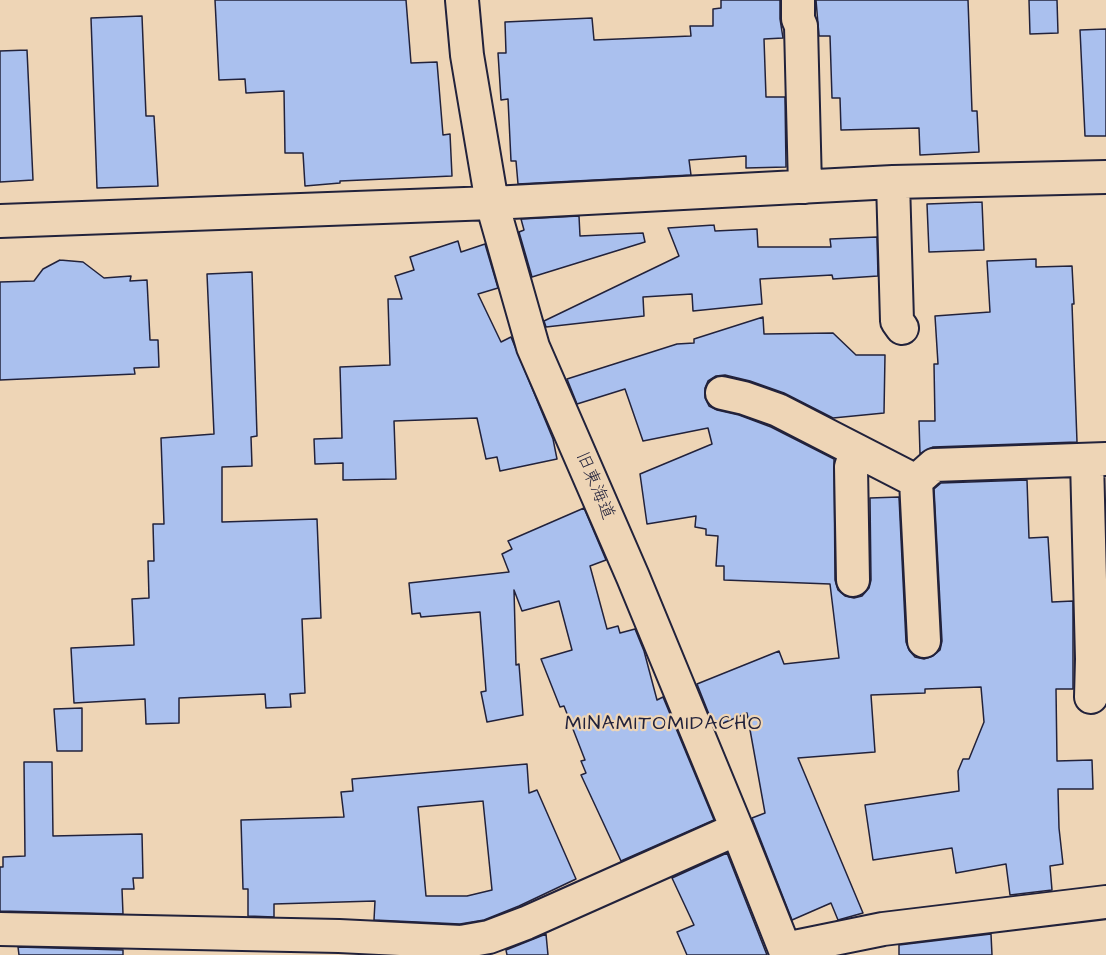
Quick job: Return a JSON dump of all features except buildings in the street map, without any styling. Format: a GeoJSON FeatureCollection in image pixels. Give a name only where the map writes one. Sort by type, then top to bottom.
{"type":"FeatureCollection","features":[{"type":"Feature","properties":{"kind":"street","name":"旧東海道"},"geometry":{"type":"LineString","coordinates":[[462,0],[467,54],[492,203],[533,346],[633,576],[786,952]]}},
{"type":"Feature","properties":{"kind":"street"},"geometry":{"type":"LineString","coordinates":[[798,0],[798,19],[801,26],[806,186]]}},
{"type":"Feature","properties":{"kind":"street"},"geometry":{"type":"LineString","coordinates":[[0,221],[492,203],[893,182],[1106,177]]}},
{"type":"Feature","properties":{"kind":"street"},"geometry":{"type":"LineString","coordinates":[[893,182],[897,321],[902,328]]}},
{"type":"Feature","properties":{"kind":"street"},"geometry":{"type":"LineString","coordinates":[[722,393],[778,410],[916,481]]}},
{"type":"Feature","properties":{"kind":"street"},"geometry":{"type":"LineString","coordinates":[[853,580],[851,467],[856,451]]}},
{"type":"Feature","properties":{"kind":"street"},"geometry":{"type":"LineString","coordinates":[[916,481],[934,465],[1096,459],[1091,697]]}},
{"type":"Feature","properties":{"kind":"street"},"geometry":{"type":"LineString","coordinates":[[916,481],[924,641]]}},
{"type":"Feature","properties":{"kind":"street"},"geometry":{"type":"LineString","coordinates":[[2,937],[216,944],[461,942],[489,937],[526,923],[737,829]]}},
{"type":"Feature","properties":{"kind":"street"},"geometry":{"type":"LineString","coordinates":[[786,952],[883,929],[1106,902]]}},
{"type":"Feature","properties":{"kind":"district","name":"MINAMITOMIDACHO"},"geometry":{"type":"Point","coordinates":[664,725]}}]}
